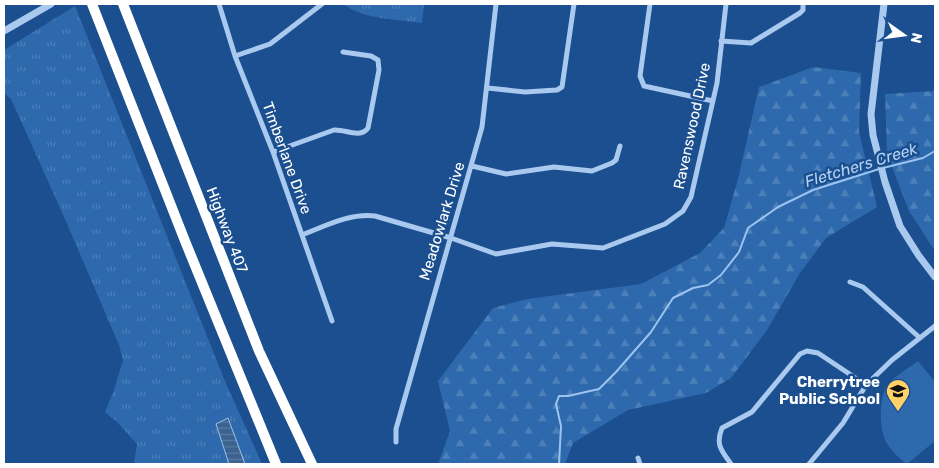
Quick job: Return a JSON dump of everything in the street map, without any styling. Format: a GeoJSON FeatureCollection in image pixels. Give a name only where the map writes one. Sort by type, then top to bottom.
{"type":"FeatureCollection","features":[{"type":"Feature","properties":{"kind":"highway"},"geometry":{"type":"LineString","coordinates":[[92,4],[185,241],[276,464]]}},
{"type":"Feature","properties":{"kind":"highway","name":"Highway 407"},"geometry":{"type":"LineString","coordinates":[[123,4],[259,351],[312,464]]}},
{"type":"Feature","properties":{"kind":"street"},"geometry":{"type":"LineString","coordinates":[[4,32],[52,4]]}},
{"type":"Feature","properties":{"kind":"street","name":"Timberlane Drive"},"geometry":{"type":"LineString","coordinates":[[219,4],[332,321]]}},
{"type":"Feature","properties":{"kind":"street"},"geometry":{"type":"LineString","coordinates":[[236,56],[270,44],[322,4]]}},
{"type":"Feature","properties":{"kind":"street","name":"Meadowlark Drive"},"geometry":{"type":"LineString","coordinates":[[396,442],[396,429],[426,318],[482,127],[488,88],[496,4]]}},
{"type":"Feature","properties":{"kind":"street"},"geometry":{"type":"LineString","coordinates":[[488,88],[525,92],[557,90],[562,87],[574,4]]}},
{"type":"Feature","properties":{"kind":"street"},"geometry":{"type":"LineString","coordinates":[[650,4],[640,76],[641,82],[644,86],[713,101]]}},
{"type":"Feature","properties":{"kind":"street","name":"Ravenswood Drive"},"geometry":{"type":"LineString","coordinates":[[302,235],[350,217],[375,216],[451,238],[496,254],[552,244],[602,248],[665,224],[683,211],[691,196],[713,101],[726,4]]}},
{"type":"Feature","properties":{"kind":"street"},"geometry":{"type":"LineString","coordinates":[[721,41],[751,43],[800,13],[803,10],[803,4]]}},
{"type":"Feature","properties":{"kind":"street"},"geometry":{"type":"LineString","coordinates":[[884,4],[871,114],[873,135],[884,182],[902,231],[935,278]]}},
{"type":"Feature","properties":{"kind":"street"},"geometry":{"type":"LineString","coordinates":[[272,152],[334,130],[344,130],[360,134],[368,128],[379,70],[378,60],[371,56],[343,52]]}},
{"type":"Feature","properties":{"kind":"street"},"geometry":{"type":"LineString","coordinates":[[472,166],[506,174],[554,167],[592,171],[616,160],[620,146]]}},
{"type":"Feature","properties":{"kind":"street"},"geometry":{"type":"LineString","coordinates":[[850,282],[863,287],[920,338]]}},
{"type":"Feature","properties":{"kind":"street"},"geometry":{"type":"LineString","coordinates":[[809,464],[843,423],[866,385],[892,360],[935,326]]}},
{"type":"Feature","properties":{"kind":"street"},"geometry":{"type":"LineString","coordinates":[[731,464],[721,449],[718,438],[722,428],[752,412],[800,354],[807,351],[818,354],[866,385]]}},
{"type":"Feature","properties":{"kind":"street"},"geometry":{"type":"LineString","coordinates":[[638,458],[640,464]]}},
{"type":"Feature","properties":{"kind":"green space"},"geometry":{"type":"Polygon","coordinates":[[[343,4],[424,4],[422,23],[371,16],[343,4]]]}},
{"type":"Feature","properties":{"kind":"green space"},"geometry":{"type":"Polygon","coordinates":[[[75,6],[225,381],[262,464],[134,464],[137,444],[105,412],[123,360],[119,345],[11,99],[4,93],[4,50],[75,6]]]}},
{"type":"Feature","properties":{"kind":"green space"},"geometry":{"type":"Polygon","coordinates":[[[813,67],[861,73],[859,132],[877,207],[826,238],[800,273],[767,330],[731,378],[706,393],[628,410],[573,443],[565,464],[438,464],[450,431],[438,381],[493,308],[527,299],[641,284],[700,253],[724,228],[738,179],[759,87],[813,67]]]}},
{"type":"Feature","properties":{"kind":"green space"},"geometry":{"type":"Polygon","coordinates":[[[935,91],[935,251],[909,211],[887,154],[885,94],[935,91]]]}},
{"type":"Feature","properties":{"kind":"green space"},"geometry":{"type":"Polygon","coordinates":[[[918,361],[935,382],[935,441],[907,464],[895,454],[886,442],[882,428],[881,411],[883,395],[890,382],[918,361]]]}},
{"type":"Feature","properties":{"kind":"shaded area"},"geometry":{"type":"Polygon","coordinates":[[[228,418],[245,464],[229,464],[216,424],[228,418]]]}},
{"type":"Feature","properties":{"kind":"waterway","name":"Fletchers Creek"},"geometry":{"type":"LineString","coordinates":[[883,168],[923,158],[935,151]]}},
{"type":"Feature","properties":{"kind":"waterway","name":"Fletchers Creek"},"geometry":{"type":"LineString","coordinates":[[559,464],[561,426],[556,404],[559,396],[568,396],[599,389],[651,332],[673,298],[693,288],[708,285],[721,275],[739,252],[748,228],[778,207],[813,190],[879,169]]}},
{"type":"Feature","properties":{"kind":"place","name":"Cherrytree Public School"},"geometry":{"type":"Point","coordinates":[898,412]}}]}
